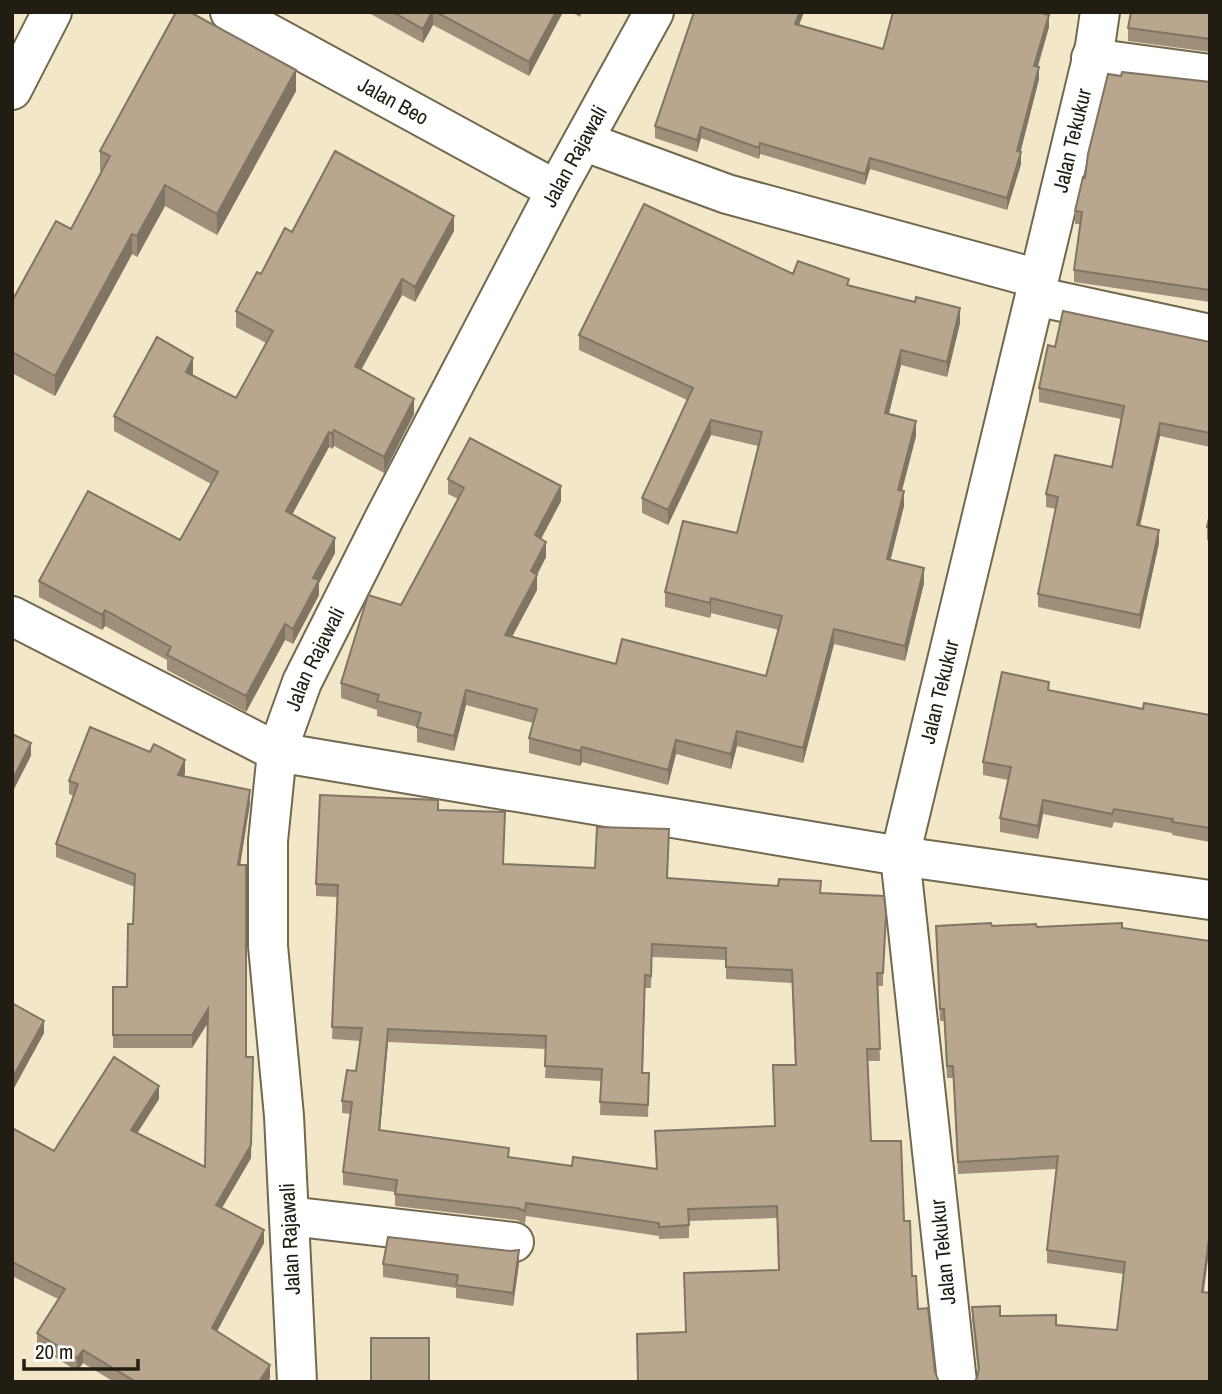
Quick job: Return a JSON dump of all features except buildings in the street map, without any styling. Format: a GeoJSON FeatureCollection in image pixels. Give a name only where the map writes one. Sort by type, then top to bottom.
{"type":"FeatureCollection","features":[{"type":"Feature","properties":{"kind":"street"},"geometry":{"type":"LineString","coordinates":[[12,90],[52,12]]}},
{"type":"Feature","properties":{"kind":"street","name":"Jalan Beo"},"geometry":{"type":"LineString","coordinates":[[230,12],[556,190]]}},
{"type":"Feature","properties":{"kind":"street","name":"Jalan Rajawali"},"geometry":{"type":"LineString","coordinates":[[297,1382],[284,1116],[268,946],[268,841],[277,752],[302,682],[385,517],[556,190],[654,12]]}},
{"type":"Feature","properties":{"kind":"street","name":"Jalan Tekukur"},"geometry":{"type":"LineString","coordinates":[[957,1382],[900,856],[1037,287],[1100,12]]}},
{"type":"Feature","properties":{"kind":"street"},"geometry":{"type":"LineString","coordinates":[[1091,58],[1210,74]]}},
{"type":"Feature","properties":{"kind":"street"},"geometry":{"type":"LineString","coordinates":[[583,141],[727,194],[1037,287],[1210,334]]}},
{"type":"Feature","properties":{"kind":"street"},"geometry":{"type":"LineString","coordinates":[[12,616],[277,752],[900,856],[1210,900]]}},
{"type":"Feature","properties":{"kind":"street"},"geometry":{"type":"LineString","coordinates":[[289,1216],[514,1242]]}}]}
